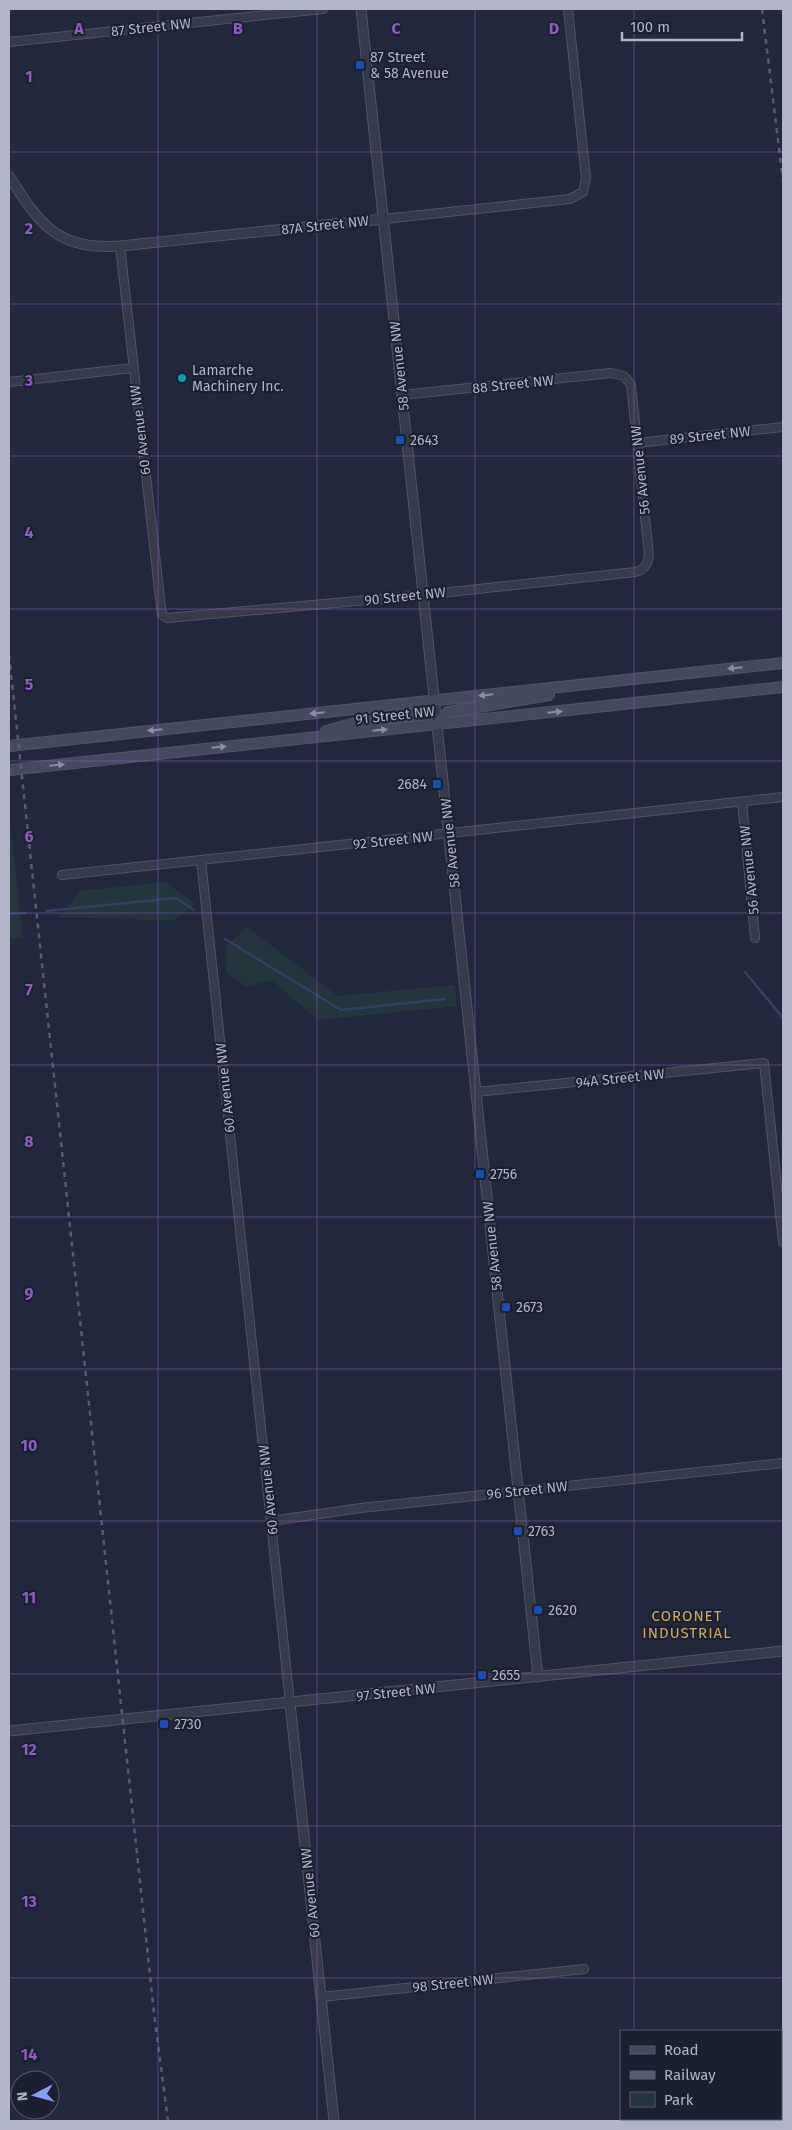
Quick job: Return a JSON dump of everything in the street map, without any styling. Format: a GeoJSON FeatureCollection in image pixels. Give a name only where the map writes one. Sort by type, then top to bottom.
{"type":"FeatureCollection","features":[{"type":"Feature","properties":{"kind":"main road","name":"91 Street NW"},"geometry":{"type":"LineString","coordinates":[[9,746],[783,663]]}},
{"type":"Feature","properties":{"kind":"main road"},"geometry":{"type":"LineString","coordinates":[[437,724],[448,712],[548,696],[569,687]]}},
{"type":"Feature","properties":{"kind":"main road","name":"91 Street NW"},"geometry":{"type":"LineString","coordinates":[[9,770],[783,687]]}},
{"type":"Feature","properties":{"kind":"main road"},"geometry":{"type":"LineString","coordinates":[[292,740],[352,724],[422,713],[435,700]]}},
{"type":"Feature","properties":{"kind":"street","name":"87 Street NW"},"geometry":{"type":"LineString","coordinates":[[9,42],[323,9]]}},
{"type":"Feature","properties":{"kind":"street","name":"58 Avenue NW"},"geometry":{"type":"LineString","coordinates":[[361,9],[538,1677]]}},
{"type":"Feature","properties":{"kind":"street","name":"87A Street NW"},"geometry":{"type":"LineString","coordinates":[[9,176],[34,214],[51,231],[67,240],[84,246],[120,246],[570,198],[582,192],[586,178],[568,9]]}},
{"type":"Feature","properties":{"kind":"street","name":"60 Avenue NW"},"geometry":{"type":"LineString","coordinates":[[120,246],[162,615]]}},
{"type":"Feature","properties":{"kind":"street"},"geometry":{"type":"LineString","coordinates":[[9,382],[133,368]]}},
{"type":"Feature","properties":{"kind":"street","name":"88 Street NW"},"geometry":{"type":"LineString","coordinates":[[402,395],[611,373],[624,376]]}},
{"type":"Feature","properties":{"kind":"street","name":"56 Avenue NW"},"geometry":{"type":"LineString","coordinates":[[624,376],[631,384],[649,554],[646,566]]}},
{"type":"Feature","properties":{"kind":"street","name":"89 Street NW"},"geometry":{"type":"LineString","coordinates":[[637,443],[783,427]]}},
{"type":"Feature","properties":{"kind":"street","name":"90 Street NW"},"geometry":{"type":"LineString","coordinates":[[162,615],[167,618],[424,595],[635,572],[646,566]]}},
{"type":"Feature","properties":{"kind":"street","name":"92 Street NW"},"geometry":{"type":"LineString","coordinates":[[62,875],[783,798]]}},
{"type":"Feature","properties":{"kind":"street","name":"56 Avenue NW"},"geometry":{"type":"LineString","coordinates":[[742,802],[756,938]]}},
{"type":"Feature","properties":{"kind":"street","name":"60 Avenue NW"},"geometry":{"type":"LineString","coordinates":[[201,860],[334,2121]]}},
{"type":"Feature","properties":{"kind":"street","name":"94A Street NW"},"geometry":{"type":"LineString","coordinates":[[476,1092],[764,1063],[783,1242]]}},
{"type":"Feature","properties":{"kind":"street","name":"96 Street NW"},"geometry":{"type":"LineString","coordinates":[[271,1521],[361,1508],[783,1463]]}},
{"type":"Feature","properties":{"kind":"street","name":"97 Street NW"},"geometry":{"type":"LineString","coordinates":[[9,1731],[783,1651]]}},
{"type":"Feature","properties":{"kind":"street","name":"98 Street NW"},"geometry":{"type":"LineString","coordinates":[[321,1997],[584,1969]]}},
{"type":"Feature","properties":{"kind":"green space"},"geometry":{"type":"Polygon","coordinates":[[[9,814],[23,938],[9,939],[9,814]]]}},
{"type":"Feature","properties":{"kind":"green space"},"geometry":{"type":"Polygon","coordinates":[[[165,882],[195,904],[173,921],[59,917],[80,891],[165,882]]]}},
{"type":"Feature","properties":{"kind":"green space"},"geometry":{"type":"Polygon","coordinates":[[[247,927],[338,996],[455,985],[457,1006],[318,1020],[273,981],[245,986],[226,972],[226,946],[247,927]]]}},
{"type":"Feature","properties":{"kind":"waterway"},"geometry":{"type":"LineString","coordinates":[[47,911],[176,898],[194,910]]}},
{"type":"Feature","properties":{"kind":"waterway"},"geometry":{"type":"LineString","coordinates":[[9,914],[26,913]]}},
{"type":"Feature","properties":{"kind":"waterway"},"geometry":{"type":"LineString","coordinates":[[225,939],[341,1010],[445,999]]}},
{"type":"Feature","properties":{"kind":"waterway"},"geometry":{"type":"LineString","coordinates":[[745,972],[783,1018]]}},
{"type":"Feature","properties":{"kind":"railway"},"geometry":{"type":"LineString","coordinates":[[762,9],[783,181]]}},
{"type":"Feature","properties":{"kind":"railway"},"geometry":{"type":"LineString","coordinates":[[9,655],[154,2013],[168,2121]]}},
{"type":"Feature","properties":{"kind":"place","name":"87 Street & 58 Avenue"},"geometry":{"type":"Point","coordinates":[360,65]}},
{"type":"Feature","properties":{"kind":"place","name":"Lamarche Machinery Inc."},"geometry":{"type":"Point","coordinates":[182,378]}},
{"type":"Feature","properties":{"kind":"place","name":"2643"},"geometry":{"type":"Point","coordinates":[400,440]}},
{"type":"Feature","properties":{"kind":"place","name":"2684"},"geometry":{"type":"Point","coordinates":[437,784]}},
{"type":"Feature","properties":{"kind":"place","name":"2756"},"geometry":{"type":"Point","coordinates":[480,1174]}},
{"type":"Feature","properties":{"kind":"place","name":"2673"},"geometry":{"type":"Point","coordinates":[506,1307]}},
{"type":"Feature","properties":{"kind":"place","name":"2763"},"geometry":{"type":"Point","coordinates":[518,1531]}},
{"type":"Feature","properties":{"kind":"place","name":"2620"},"geometry":{"type":"Point","coordinates":[538,1610]}},
{"type":"Feature","properties":{"kind":"place","name":"2655"},"geometry":{"type":"Point","coordinates":[482,1675]}},
{"type":"Feature","properties":{"kind":"place","name":"2730"},"geometry":{"type":"Point","coordinates":[164,1724]}},
{"type":"Feature","properties":{"kind":"district","name":"CORONET INDUSTRIAL"},"geometry":{"type":"Point","coordinates":[687,1624]}}]}
